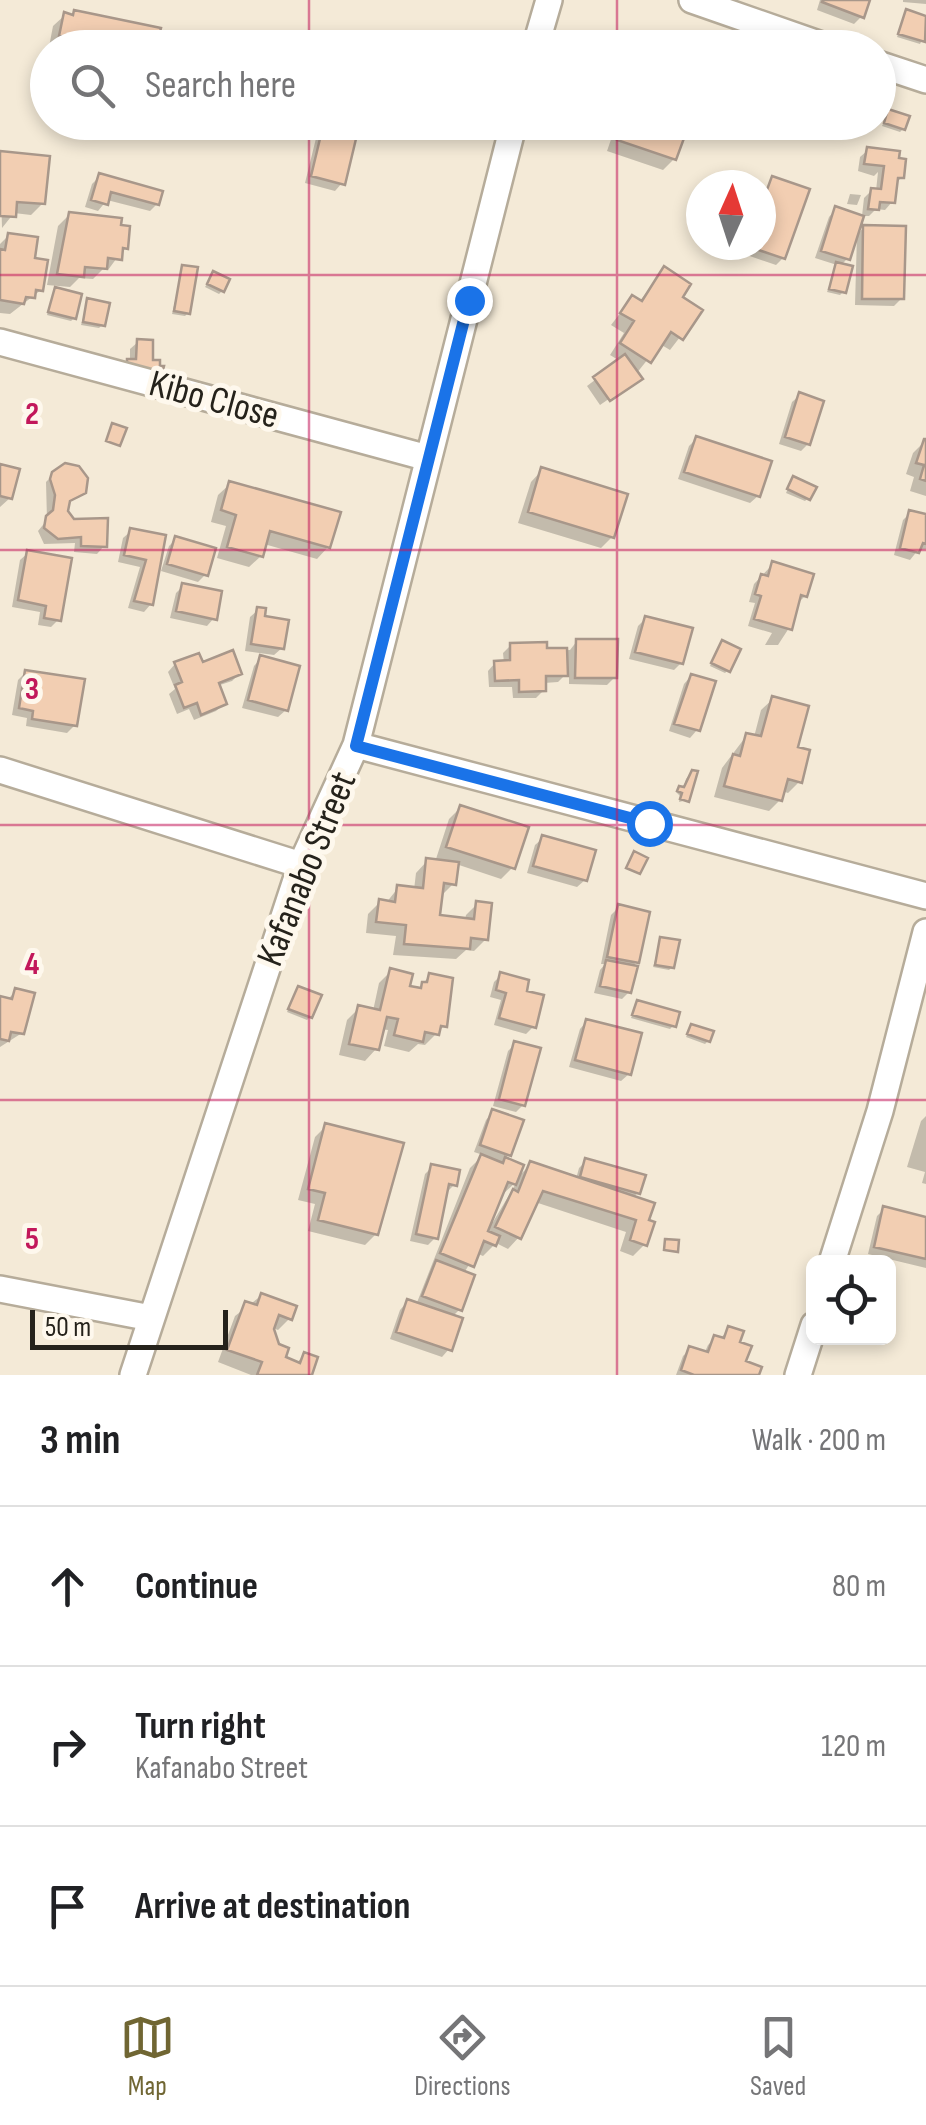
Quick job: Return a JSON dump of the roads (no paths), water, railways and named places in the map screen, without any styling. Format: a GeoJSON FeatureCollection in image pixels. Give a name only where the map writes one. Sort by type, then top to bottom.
{"type":"FeatureCollection","features":[{"type":"Feature","properties":{"kind":"street"},"geometry":{"type":"LineString","coordinates":[[541,30],[549,0]]}},
{"type":"Feature","properties":{"kind":"street"},"geometry":{"type":"LineString","coordinates":[[692,0],[778,30]]}},
{"type":"Feature","properties":{"kind":"street"},"geometry":{"type":"LineString","coordinates":[[896,70],[926,80]]}},
{"type":"Feature","properties":{"kind":"street","name":"Kafanabo Street"},"geometry":{"type":"LineString","coordinates":[[133,1375],[301,866],[356,746],[509,140]]}},
{"type":"Feature","properties":{"kind":"street","name":"Kibo Close"},"geometry":{"type":"LineString","coordinates":[[0,342],[428,458]]}},
{"type":"Feature","properties":{"kind":"street"},"geometry":{"type":"LineString","coordinates":[[356,746],[926,896]]}},
{"type":"Feature","properties":{"kind":"street"},"geometry":{"type":"LineString","coordinates":[[0,770],[301,866]]}},
{"type":"Feature","properties":{"kind":"street"},"geometry":{"type":"LineString","coordinates":[[834,1255],[880,1111],[926,932]]}},
{"type":"Feature","properties":{"kind":"street"},"geometry":{"type":"LineString","coordinates":[[0,1288],[151,1318]]}},
{"type":"Feature","properties":{"kind":"street"},"geometry":{"type":"LineString","coordinates":[[798,1375],[808,1345]]}}]}
